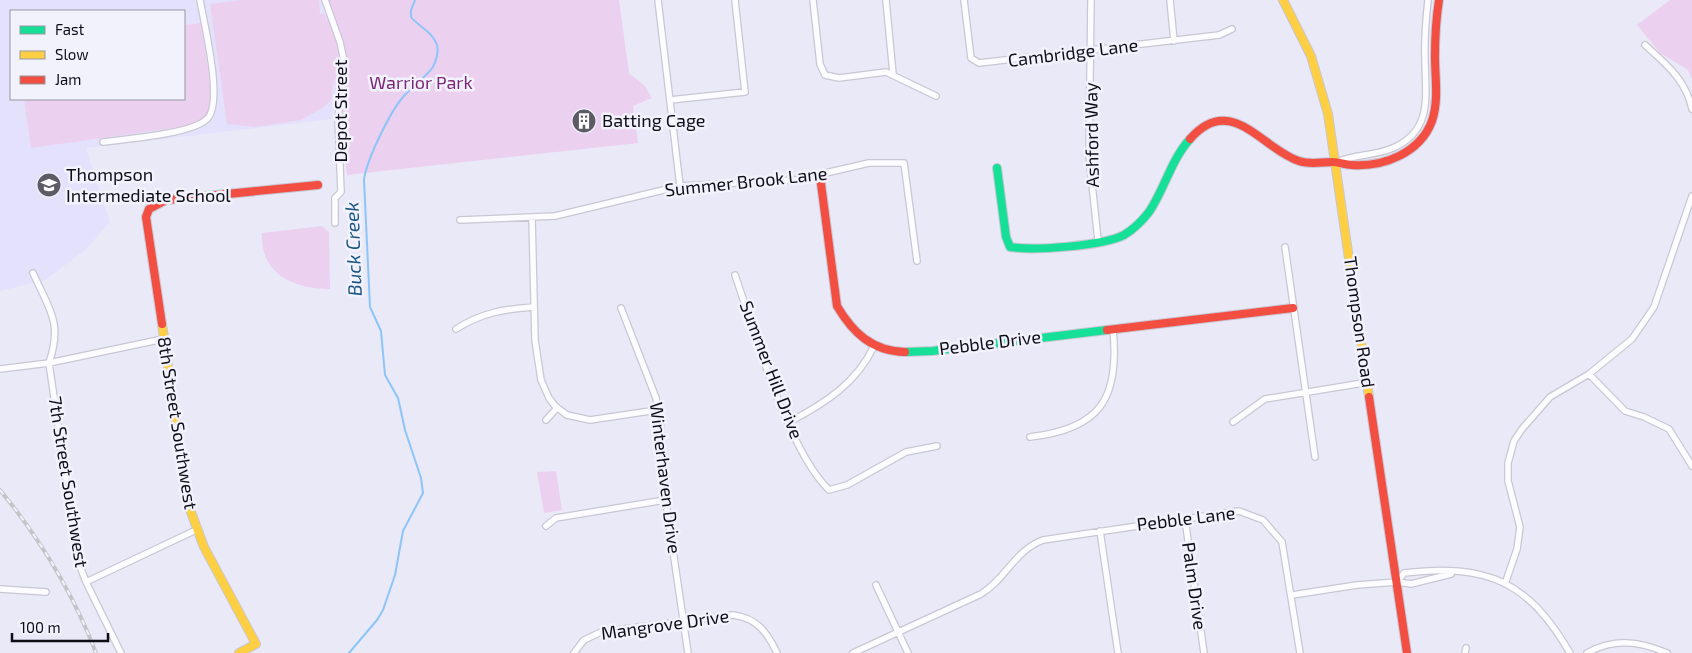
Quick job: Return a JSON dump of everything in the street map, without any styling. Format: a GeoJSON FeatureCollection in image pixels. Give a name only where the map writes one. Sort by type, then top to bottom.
{"type":"FeatureCollection","features":[{"type":"Feature","properties":{"kind":"street"},"geometry":{"type":"LineString","coordinates":[[103,142],[184,129],[202,123],[209,117],[214,108],[214,92],[200,0]]}},
{"type":"Feature","properties":{"kind":"street","name":"Depot Street"},"geometry":{"type":"LineString","coordinates":[[325,0],[338,36],[344,60],[338,118],[341,192],[335,198],[335,223]]}},
{"type":"Feature","properties":{"kind":"street"},"geometry":{"type":"LineString","coordinates":[[658,0],[680,186]]}},
{"type":"Feature","properties":{"kind":"street"},"geometry":{"type":"LineString","coordinates":[[670,100],[745,92],[735,0]]}},
{"type":"Feature","properties":{"kind":"street"},"geometry":{"type":"LineString","coordinates":[[812,0],[820,64],[825,75],[839,78],[886,72],[894,74],[936,96]]}},
{"type":"Feature","properties":{"kind":"street"},"geometry":{"type":"LineString","coordinates":[[886,0],[894,74]]}},
{"type":"Feature","properties":{"kind":"street","name":"Cambridge Lane"},"geometry":{"type":"LineString","coordinates":[[964,0],[971,58],[979,63],[1219,35],[1232,29]]}},
{"type":"Feature","properties":{"kind":"street","name":"Ashford Way"},"geometry":{"type":"LineString","coordinates":[[1091,0],[1089,156],[1098,240]]}},
{"type":"Feature","properties":{"kind":"street"},"geometry":{"type":"LineString","coordinates":[[1170,0],[1174,41]]}},
{"type":"Feature","properties":{"kind":"street","name":"Thompson Road"},"geometry":{"type":"LineString","coordinates":[[1283,0],[1306,42],[1322,86],[1336,162],[1407,653]]}},
{"type":"Feature","properties":{"kind":"street"},"geometry":{"type":"LineString","coordinates":[[1336,162],[1351,156],[1393,148],[1407,140],[1422,119],[1426,98],[1425,30],[1428,0]]}},
{"type":"Feature","properties":{"kind":"street"},"geometry":{"type":"LineString","coordinates":[[997,168],[1006,237],[1010,247],[1022,249],[1119,236],[1143,221],[1154,207],[1184,144],[1198,130],[1211,124],[1229,121],[1240,124],[1257,132],[1294,159],[1302,162],[1336,162],[1352,165],[1401,156],[1417,144],[1429,129],[1436,101],[1435,38],[1439,0]]}},
{"type":"Feature","properties":{"kind":"street"},"geometry":{"type":"LineString","coordinates":[[1645,45],[1675,73],[1689,94],[1692,109]]}},
{"type":"Feature","properties":{"kind":"street","name":"Summer Brook Lane"},"geometry":{"type":"LineString","coordinates":[[460,220],[532,218],[576,212],[680,186],[784,181],[820,176],[869,163],[904,163],[917,261]]}},
{"type":"Feature","properties":{"kind":"street","name":"Pebble Drive"},"geometry":{"type":"LineString","coordinates":[[820,176],[834,297],[850,328],[874,346],[886,351],[913,352],[1293,308]]}},
{"type":"Feature","properties":{"kind":"street","name":"8th Street Southwest"},"geometry":{"type":"LineString","coordinates":[[239,653],[256,644],[196,530],[186,496],[146,216],[154,206],[166,200],[318,185]]}},
{"type":"Feature","properties":{"kind":"street"},"geometry":{"type":"LineString","coordinates":[[1505,584],[1517,549],[1520,526],[1508,475],[1514,441],[1550,397],[1589,374],[1632,339],[1654,306],[1692,196]]}},
{"type":"Feature","properties":{"kind":"street"},"geometry":{"type":"LineString","coordinates":[[532,218],[533,307],[541,380],[543,388],[556,408],[567,415],[590,420],[657,410]]}},
{"type":"Feature","properties":{"kind":"street"},"geometry":{"type":"LineString","coordinates":[[1285,247],[1315,457]]}},
{"type":"Feature","properties":{"kind":"street"},"geometry":{"type":"LineString","coordinates":[[33,273],[56,323],[55,347],[50,363]]}},
{"type":"Feature","properties":{"kind":"street","name":"Summer Hill Drive"},"geometry":{"type":"LineString","coordinates":[[735,275],[789,422],[806,457],[821,482],[829,490],[847,485],[906,452],[937,446]]}},
{"type":"Feature","properties":{"kind":"street"},"geometry":{"type":"LineString","coordinates":[[456,329],[488,312],[510,308],[533,307]]}},
{"type":"Feature","properties":{"kind":"street","name":"Winterhaven Drive"},"geometry":{"type":"LineString","coordinates":[[621,308],[652,385],[657,410],[665,500],[688,653]]}},
{"type":"Feature","properties":{"kind":"street"},"geometry":{"type":"LineString","coordinates":[[1030,437],[1070,430],[1080,424],[1102,404],[1109,390],[1115,370],[1112,329]]}},
{"type":"Feature","properties":{"kind":"street"},"geometry":{"type":"LineString","coordinates":[[0,369],[50,363],[163,339]]}},
{"type":"Feature","properties":{"kind":"street"},"geometry":{"type":"LineString","coordinates":[[789,422],[821,405],[844,388],[861,369],[874,346]]}},
{"type":"Feature","properties":{"kind":"street","name":"7th Street Southwest"},"geometry":{"type":"LineString","coordinates":[[50,363],[76,548],[86,582],[121,653]]}},
{"type":"Feature","properties":{"kind":"street"},"geometry":{"type":"LineString","coordinates":[[1589,374],[1626,412],[1644,417],[1668,429],[1692,466]]}},
{"type":"Feature","properties":{"kind":"street"},"geometry":{"type":"LineString","coordinates":[[1233,422],[1261,400],[1305,391],[1363,383],[1369,390]]}},
{"type":"Feature","properties":{"kind":"street"},"geometry":{"type":"LineString","coordinates":[[546,420],[556,408]]}},
{"type":"Feature","properties":{"kind":"street"},"geometry":{"type":"LineString","coordinates":[[546,526],[556,518],[665,500]]}},
{"type":"Feature","properties":{"kind":"street","name":"Pebble Lane"},"geometry":{"type":"LineString","coordinates":[[852,653],[987,591],[998,583],[1022,551],[1034,544],[1056,538],[1239,511],[1263,520],[1282,542],[1300,653]]}},
{"type":"Feature","properties":{"kind":"street","name":"Palm Drive"},"geometry":{"type":"LineString","coordinates":[[1185,519],[1204,653]]}},
{"type":"Feature","properties":{"kind":"street"},"geometry":{"type":"LineString","coordinates":[[86,582],[196,530]]}},
{"type":"Feature","properties":{"kind":"street"},"geometry":{"type":"LineString","coordinates":[[1100,531],[1118,653]]}},
{"type":"Feature","properties":{"kind":"street"},"geometry":{"type":"LineString","coordinates":[[1396,582],[1404,573],[1431,570],[1484,576],[1505,584],[1530,599],[1541,610],[1570,653]]}},
{"type":"Feature","properties":{"kind":"street"},"geometry":{"type":"LineString","coordinates":[[1292,595],[1396,582],[1411,584],[1456,572]]}},
{"type":"Feature","properties":{"kind":"street"},"geometry":{"type":"LineString","coordinates":[[876,585],[908,653]]}},
{"type":"Feature","properties":{"kind":"street"},"geometry":{"type":"LineString","coordinates":[[0,589],[46,592]]}},
{"type":"Feature","properties":{"kind":"street","name":"Mangrove Drive"},"geometry":{"type":"LineString","coordinates":[[574,653],[584,640],[601,632],[725,615],[743,616],[760,625],[777,653]]}},
{"type":"Feature","properties":{"kind":"street"},"geometry":{"type":"LineString","coordinates":[[1587,653],[1603,645],[1629,642],[1643,644],[1667,653]]}},
{"type":"Feature","properties":{"kind":"shaded area"},"geometry":{"type":"Polygon","coordinates":[[[0,0],[326,0],[338,72],[332,119],[86,148],[110,222],[85,250],[45,280],[0,291],[0,0]]]}},
{"type":"Feature","properties":{"kind":"green space","name":"Warrior Park"},"geometry":{"type":"Polygon","coordinates":[[[242,0],[319,0],[320,14],[324,13],[327,22],[325,0],[619,0],[629,73],[645,86],[652,98],[633,106],[638,143],[347,175],[334,78],[331,99],[325,106],[301,120],[256,127],[227,124],[210,4],[242,0]]]}},
{"type":"Feature","properties":{"kind":"green space"},"geometry":{"type":"Polygon","coordinates":[[[1670,0],[1692,0],[1692,79],[1688,70],[1660,53],[1637,25],[1670,0]]]}},
{"type":"Feature","properties":{"kind":"green space"},"geometry":{"type":"Polygon","coordinates":[[[201,23],[212,96],[208,112],[202,119],[187,126],[31,148],[24,100],[185,100],[185,25],[201,23]]]}},
{"type":"Feature","properties":{"kind":"green space"},"geometry":{"type":"Polygon","coordinates":[[[322,226],[329,232],[330,289],[304,286],[282,277],[273,269],[263,247],[262,233],[322,226]]]}},
{"type":"Feature","properties":{"kind":"green space"},"geometry":{"type":"Polygon","coordinates":[[[556,471],[562,510],[544,513],[537,472],[556,471]]]}},
{"type":"Feature","properties":{"kind":"waterway","name":"Buck Creek"},"geometry":{"type":"LineString","coordinates":[[349,653],[383,610],[395,575],[403,531],[423,493],[421,478],[405,430],[398,398],[385,375],[381,331],[370,307],[364,180],[369,161],[379,137],[392,114],[407,93],[430,71],[436,59],[438,47],[435,40],[411,17],[411,10],[415,0]]}},
{"type":"Feature","properties":{"kind":"railway"},"geometry":{"type":"LineString","coordinates":[[0,490],[29,528],[55,568],[77,609],[96,653]]}},
{"type":"Feature","properties":{"kind":"traffic: fast"},"geometry":{"type":"LineString","coordinates":[[997,168],[1006,237],[1010,247],[1035,248],[1085,245],[1124,235],[1141,222],[1155,203],[1173,165],[1190,139]]}},
{"type":"Feature","properties":{"kind":"traffic: fast"},"geometry":{"type":"LineString","coordinates":[[905,352],[932,351],[1107,330]]}},
{"type":"Feature","properties":{"kind":"traffic: slow"},"geometry":{"type":"LineString","coordinates":[[1283,0],[1311,56],[1328,114],[1369,397]]}},
{"type":"Feature","properties":{"kind":"traffic: slow"},"geometry":{"type":"LineString","coordinates":[[162,324],[188,504],[204,547],[256,644],[239,653]]}},
{"type":"Feature","properties":{"kind":"traffic: jam"},"geometry":{"type":"LineString","coordinates":[[1190,139],[1205,126],[1219,121],[1233,122],[1246,128],[1285,155],[1303,162],[1364,165],[1400,156],[1419,142],[1432,121],[1436,97],[1435,36],[1439,0]]}},
{"type":"Feature","properties":{"kind":"traffic: jam"},"geometry":{"type":"LineString","coordinates":[[820,176],[837,306],[843,316],[865,339],[883,348],[905,352]]}},
{"type":"Feature","properties":{"kind":"traffic: jam"},"geometry":{"type":"LineString","coordinates":[[162,324],[146,217],[149,209],[166,200],[318,185]]}},
{"type":"Feature","properties":{"kind":"traffic: jam"},"geometry":{"type":"LineString","coordinates":[[1107,330],[1293,308]]}},
{"type":"Feature","properties":{"kind":"traffic: jam"},"geometry":{"type":"LineString","coordinates":[[1369,397],[1407,653]]}},
{"type":"Feature","properties":{"kind":"place","name":"Batting Cage"},"geometry":{"type":"Point","coordinates":[584,121]}},
{"type":"Feature","properties":{"kind":"place","name":"Thompson Intermediate School"},"geometry":{"type":"Point","coordinates":[49,185]}}]}
